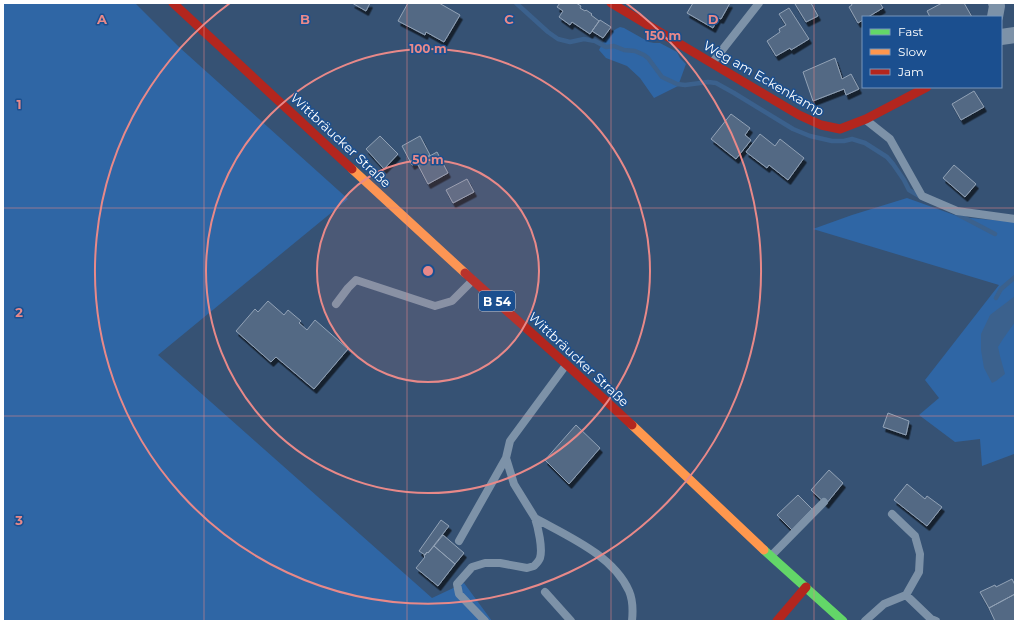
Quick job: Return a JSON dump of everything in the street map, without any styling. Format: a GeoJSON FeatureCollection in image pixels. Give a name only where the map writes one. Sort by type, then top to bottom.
{"type":"FeatureCollection","features":[{"type":"Feature","properties":{"kind":"main road","name":"Wittbräucker Straße"},"geometry":{"type":"LineString","coordinates":[[173,3],[843,621]]}},
{"type":"Feature","properties":{"kind":"main road","name":"Weg am Eckenkamp"},"geometry":{"type":"LineString","coordinates":[[611,3],[799,115],[821,125],[840,129],[866,119],[925,88]]}},
{"type":"Feature","properties":{"kind":"main road"},"geometry":{"type":"LineString","coordinates":[[777,621],[806,587]]}},
{"type":"Feature","properties":{"kind":"street"},"geometry":{"type":"LineString","coordinates":[[995,16],[996,3]]}},
{"type":"Feature","properties":{"kind":"street"},"geometry":{"type":"LineString","coordinates":[[1002,37],[1015,35]]}},
{"type":"Feature","properties":{"kind":"lane"},"geometry":{"type":"LineString","coordinates":[[711,63],[758,3]]}},
{"type":"Feature","properties":{"kind":"lane"},"geometry":{"type":"LineString","coordinates":[[866,119],[890,139],[922,196],[957,211],[1015,219]]}},
{"type":"Feature","properties":{"kind":"lane"},"geometry":{"type":"LineString","coordinates":[[336,304],[356,280],[435,306],[452,301],[473,280]]}},
{"type":"Feature","properties":{"kind":"lane"},"geometry":{"type":"LineString","coordinates":[[459,541],[506,458],[510,441],[567,365]]}},
{"type":"Feature","properties":{"kind":"lane"},"geometry":{"type":"LineString","coordinates":[[485,621],[459,594],[457,584],[472,568],[485,563],[500,563],[527,568],[534,566],[540,557],[541,545],[535,518],[514,484],[506,458]]}},
{"type":"Feature","properties":{"kind":"lane"},"geometry":{"type":"LineString","coordinates":[[772,556],[824,502]]}},
{"type":"Feature","properties":{"kind":"lane"},"geometry":{"type":"LineString","coordinates":[[865,621],[884,604],[906,595],[918,572],[920,554],[914,536],[892,514]]}},
{"type":"Feature","properties":{"kind":"lane"},"geometry":{"type":"LineString","coordinates":[[535,518],[578,542],[597,554],[613,567],[629,591],[632,603],[632,621]]}},
{"type":"Feature","properties":{"kind":"lane"},"geometry":{"type":"LineString","coordinates":[[545,592],[571,621]]}},
{"type":"Feature","properties":{"kind":"lane"},"geometry":{"type":"LineString","coordinates":[[906,595],[931,619],[936,621]]}},
{"type":"Feature","properties":{"kind":"shaded area"},"geometry":{"type":"Polygon","coordinates":[[[3,3],[135,3],[179,47],[348,199],[158,355],[432,598],[464,583],[492,621],[3,621],[3,3]]]}},
{"type":"Feature","properties":{"kind":"shaded area"},"geometry":{"type":"Polygon","coordinates":[[[620,27],[649,42],[660,43],[677,52],[686,64],[678,86],[654,98],[640,78],[627,66],[606,58],[599,50],[610,34],[620,27]]]}},
{"type":"Feature","properties":{"kind":"shaded area"},"geometry":{"type":"Polygon","coordinates":[[[907,198],[960,217],[1015,222],[1015,457],[1014,454],[982,466],[980,439],[955,442],[919,415],[939,398],[925,380],[999,285],[813,229],[907,198]]]}},
{"type":"Feature","properties":{"kind":"shaded area"},"geometry":{"type":"Polygon","coordinates":[[[1015,296],[1015,322],[998,347],[1005,374],[992,383],[984,368],[981,350],[981,334],[990,315],[1015,296]]]}},
{"type":"Feature","properties":{"kind":"building"},"geometry":{"type":"Polygon","coordinates":[[[352,3],[370,3],[366,11],[352,3]]]}},
{"type":"Feature","properties":{"kind":"building"},"geometry":{"type":"Polygon","coordinates":[[[408,3],[439,3],[460,15],[444,42],[426,32],[425,35],[398,21],[408,3]]]}},
{"type":"Feature","properties":{"kind":"building"},"geometry":{"type":"Polygon","coordinates":[[[560,3],[576,3],[581,6],[580,8],[592,14],[591,15],[599,21],[590,34],[572,22],[570,25],[559,17],[563,11],[557,7],[560,3]]]}},
{"type":"Feature","properties":{"kind":"building"},"geometry":{"type":"Polygon","coordinates":[[[693,3],[730,3],[721,19],[718,18],[713,28],[687,13],[693,3]]]}},
{"type":"Feature","properties":{"kind":"building"},"geometry":{"type":"Polygon","coordinates":[[[811,3],[818,16],[806,22],[795,4],[811,3]]]}},
{"type":"Feature","properties":{"kind":"building"},"geometry":{"type":"Polygon","coordinates":[[[851,3],[880,3],[883,8],[870,16],[862,16],[862,21],[858,23],[849,7],[852,5],[851,3]]]}},
{"type":"Feature","properties":{"kind":"building"},"geometry":{"type":"Polygon","coordinates":[[[942,3],[964,3],[971,16],[930,16],[927,11],[942,3]]]}},
{"type":"Feature","properties":{"kind":"building"},"geometry":{"type":"Polygon","coordinates":[[[789,8],[809,39],[791,50],[790,48],[776,56],[767,41],[780,32],[779,29],[786,25],[779,14],[789,8]]]}},
{"type":"Feature","properties":{"kind":"building"},"geometry":{"type":"Polygon","coordinates":[[[600,20],[611,27],[603,38],[592,31],[600,20]]]}},
{"type":"Feature","properties":{"kind":"building"},"geometry":{"type":"Polygon","coordinates":[[[835,58],[842,79],[851,74],[859,89],[846,95],[844,89],[813,101],[803,72],[835,58]]]}},
{"type":"Feature","properties":{"kind":"building"},"geometry":{"type":"Polygon","coordinates":[[[974,91],[984,107],[961,120],[952,104],[974,91]]]}},
{"type":"Feature","properties":{"kind":"building"},"geometry":{"type":"Polygon","coordinates":[[[731,114],[750,128],[745,135],[751,140],[736,159],[711,139],[731,114]]]}},
{"type":"Feature","properties":{"kind":"building"},"geometry":{"type":"Polygon","coordinates":[[[760,134],[775,146],[780,139],[804,158],[788,180],[769,165],[767,168],[746,152],[760,134]]]}},
{"type":"Feature","properties":{"kind":"building"},"geometry":{"type":"Polygon","coordinates":[[[380,136],[398,154],[384,169],[366,149],[380,136]]]}},
{"type":"Feature","properties":{"kind":"building"},"geometry":{"type":"Polygon","coordinates":[[[420,136],[430,155],[412,165],[402,146],[420,136]]]}},
{"type":"Feature","properties":{"kind":"building"},"geometry":{"type":"Polygon","coordinates":[[[437,152],[448,173],[428,184],[417,163],[437,152]]]}},
{"type":"Feature","properties":{"kind":"building"},"geometry":{"type":"Polygon","coordinates":[[[954,165],[976,184],[965,197],[943,178],[954,165]]]}},
{"type":"Feature","properties":{"kind":"building"},"geometry":{"type":"Polygon","coordinates":[[[467,179],[474,192],[453,203],[446,190],[467,179]]]}},
{"type":"Feature","properties":{"kind":"building"},"geometry":{"type":"Polygon","coordinates":[[[268,301],[284,315],[288,310],[301,321],[299,323],[307,330],[315,320],[348,349],[314,389],[276,357],[271,362],[236,331],[255,309],[258,312],[268,301]]]}},
{"type":"Feature","properties":{"kind":"building"},"geometry":{"type":"Polygon","coordinates":[[[888,413],[909,421],[906,435],[883,427],[888,413]]]}},
{"type":"Feature","properties":{"kind":"building"},"geometry":{"type":"Polygon","coordinates":[[[576,425],[600,448],[569,484],[545,460],[576,425]]]}},
{"type":"Feature","properties":{"kind":"building"},"geometry":{"type":"Polygon","coordinates":[[[829,470],[843,483],[826,504],[811,490],[829,470]]]}},
{"type":"Feature","properties":{"kind":"building"},"geometry":{"type":"Polygon","coordinates":[[[907,484],[925,499],[927,496],[942,507],[927,526],[894,500],[907,484]]]}},
{"type":"Feature","properties":{"kind":"building"},"geometry":{"type":"Polygon","coordinates":[[[798,495],[812,509],[792,530],[777,515],[798,495]]]}},
{"type":"Feature","properties":{"kind":"building"},"geometry":{"type":"Polygon","coordinates":[[[441,520],[449,526],[425,555],[419,551],[441,520]]]}},
{"type":"Feature","properties":{"kind":"building"},"geometry":{"type":"Polygon","coordinates":[[[443,535],[464,553],[455,564],[434,546],[443,535]]]}},
{"type":"Feature","properties":{"kind":"building"},"geometry":{"type":"Polygon","coordinates":[[[434,546],[455,564],[438,586],[416,568],[427,552],[428,553],[434,546]]]}},
{"type":"Feature","properties":{"kind":"building"},"geometry":{"type":"Polygon","coordinates":[[[1012,579],[1015,585],[1015,594],[989,608],[980,592],[995,585],[996,587],[1012,579]]]}},
{"type":"Feature","properties":{"kind":"building"},"geometry":{"type":"Polygon","coordinates":[[[1015,594],[1015,621],[995,621],[989,608],[1015,594]]]}},
{"type":"Feature","properties":{"kind":"waterway"},"geometry":{"type":"LineString","coordinates":[[516,3],[558,39],[570,42],[584,39],[595,41],[606,47],[614,46],[624,50],[635,51],[648,58],[662,77],[677,84],[685,85],[708,82],[716,83],[793,129],[810,136],[832,141],[852,139],[865,143],[887,157],[904,180],[909,190],[921,197]]}},
{"type":"Feature","properties":{"kind":"waterway"},"geometry":{"type":"LineString","coordinates":[[957,214],[995,234]]}},
{"type":"Feature","properties":{"kind":"waterway"},"geometry":{"type":"LineString","coordinates":[[996,298],[1001,289],[1015,277]]}},
{"type":"Feature","properties":{"kind":"traffic: fast"},"geometry":{"type":"LineString","coordinates":[[764,550],[843,621]]}},
{"type":"Feature","properties":{"kind":"traffic: slow"},"geometry":{"type":"LineString","coordinates":[[352,169],[465,273]]}},
{"type":"Feature","properties":{"kind":"traffic: slow"},"geometry":{"type":"LineString","coordinates":[[632,425],[764,550]]}},
{"type":"Feature","properties":{"kind":"traffic: jam"},"geometry":{"type":"LineString","coordinates":[[173,3],[352,169]]}},
{"type":"Feature","properties":{"kind":"traffic: jam"},"geometry":{"type":"LineString","coordinates":[[611,3],[799,115],[821,125],[840,129],[866,119],[925,88]]}},
{"type":"Feature","properties":{"kind":"traffic: jam"},"geometry":{"type":"LineString","coordinates":[[465,273],[632,425]]}},
{"type":"Feature","properties":{"kind":"traffic: jam"},"geometry":{"type":"LineString","coordinates":[[777,621],[806,587]]}}]}
